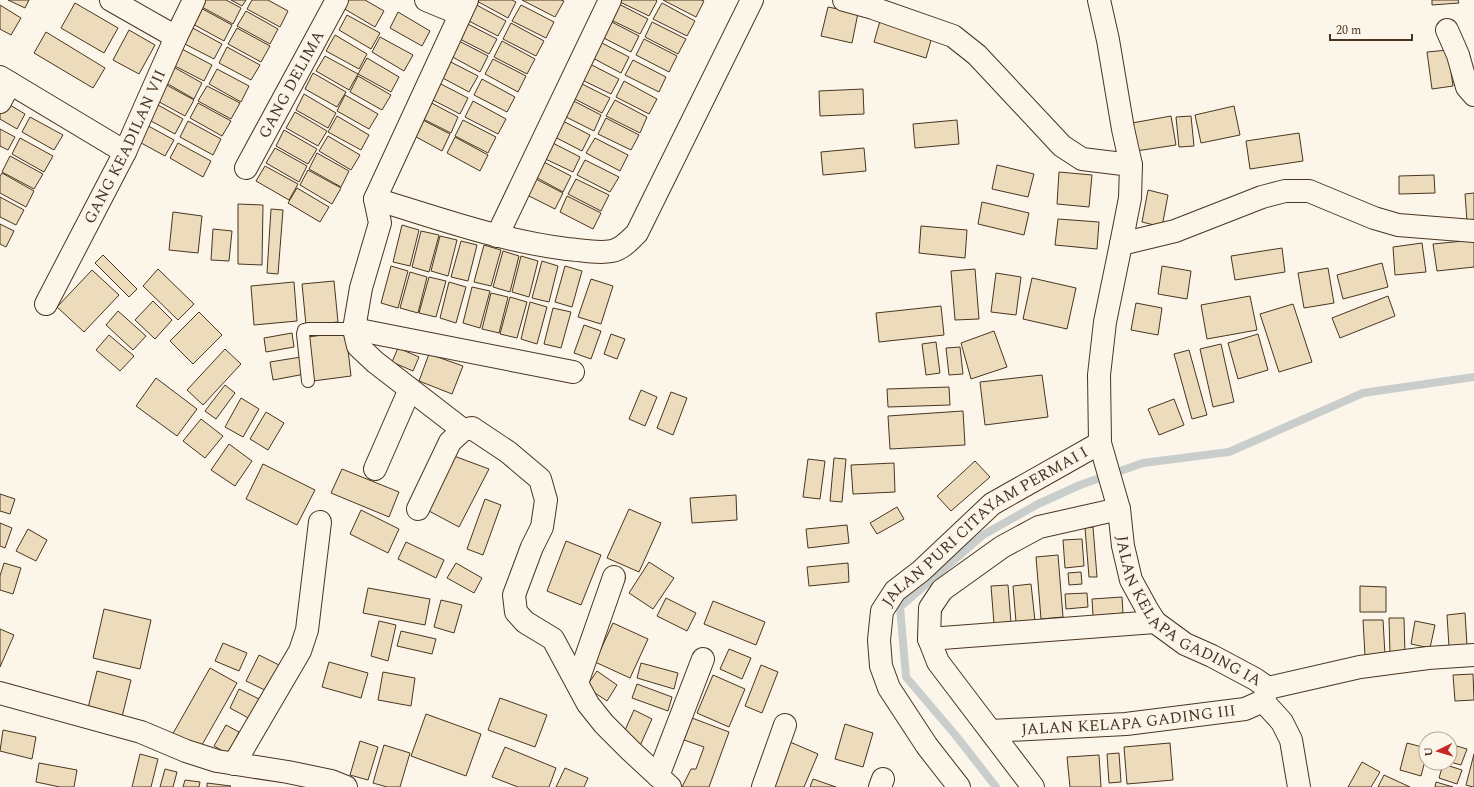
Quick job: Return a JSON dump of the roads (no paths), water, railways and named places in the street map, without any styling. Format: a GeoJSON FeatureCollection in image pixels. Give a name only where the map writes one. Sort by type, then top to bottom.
{"type":"FeatureCollection","features":[{"type":"Feature","properties":{"kind":"street"},"geometry":{"type":"LineString","coordinates":[[111,0],[176,37]]}},
{"type":"Feature","properties":{"kind":"street","name":"GANG KEADILAN VII"},"geometry":{"type":"LineString","coordinates":[[49,298],[125,152],[194,0]]}},
{"type":"Feature","properties":{"kind":"street","name":"GANG DELIMA"},"geometry":{"type":"LineString","coordinates":[[246,168],[337,0]]}},
{"type":"Feature","properties":{"kind":"street"},"geometry":{"type":"LineString","coordinates":[[426,0],[464,7],[375,199],[380,223],[361,288],[354,329],[358,346],[375,362],[463,430]]}},
{"type":"Feature","properties":{"kind":"street"},"geometry":{"type":"LineString","coordinates":[[497,236],[610,0]]}},
{"type":"Feature","properties":{"kind":"street"},"geometry":{"type":"LineString","coordinates":[[375,199],[497,236],[547,246],[597,252],[614,251],[628,243],[637,233],[752,0]]}},
{"type":"Feature","properties":{"kind":"street"},"geometry":{"type":"LineString","coordinates":[[844,0],[873,8],[953,36],[977,55],[1062,146],[1082,159],[1131,165]]}},
{"type":"Feature","properties":{"kind":"street","name":"JALAN KELAPA GADING IA"},"geometry":{"type":"LineString","coordinates":[[1099,0],[1108,40],[1123,129],[1131,165],[1130,198],[1105,322],[1099,375],[1101,449],[1116,499],[1123,546],[1131,580],[1155,622],[1184,644],[1212,656],[1254,679],[1282,722],[1291,740],[1299,787]]}},
{"type":"Feature","properties":{"kind":"street"},"geometry":{"type":"LineString","coordinates":[[1447,30],[1458,55],[1467,87],[1474,95]]}},
{"type":"Feature","properties":{"kind":"street"},"geometry":{"type":"LineString","coordinates":[[0,102],[5,80],[125,152]]}},
{"type":"Feature","properties":{"kind":"street"},"geometry":{"type":"LineString","coordinates":[[1121,244],[1175,231],[1262,197],[1285,191],[1309,191],[1374,218],[1398,225],[1474,231]]}},
{"type":"Feature","properties":{"kind":"street"},"geometry":{"type":"LineString","coordinates":[[354,329],[573,372]]}},
{"type":"Feature","properties":{"kind":"street"},"geometry":{"type":"LineString","coordinates":[[375,469],[410,389]]}},
{"type":"Feature","properties":{"kind":"street"},"geometry":{"type":"LineString","coordinates":[[418,508],[450,442],[463,430],[472,428],[508,452],[540,479],[546,500],[542,527],[532,547],[514,595],[516,612],[525,622],[553,639],[588,704],[630,752],[664,782],[703,659]]}},
{"type":"Feature","properties":{"kind":"street","name":"JALAN PURI CITAYAM PERMAI I"},"geometry":{"type":"LineString","coordinates":[[959,787],[926,746],[889,688],[881,666],[879,640],[882,612],[895,591],[921,571],[992,504],[1101,449]]}},
{"type":"Feature","properties":{"kind":"street"},"geometry":{"type":"LineString","coordinates":[[1033,787],[938,662],[929,639],[930,608],[942,590],[1002,547],[1039,527],[1116,499]]}},
{"type":"Feature","properties":{"kind":"street"},"geometry":{"type":"LineString","coordinates":[[234,764],[300,651],[307,630],[320,522]]}},
{"type":"Feature","properties":{"kind":"street"},"geometry":{"type":"LineString","coordinates":[[577,683],[614,578]]}},
{"type":"Feature","properties":{"kind":"street"},"geometry":{"type":"LineString","coordinates":[[929,639],[1155,622]]}},
{"type":"Feature","properties":{"kind":"street","name":"JALAN KELAPA GADING III"},"geometry":{"type":"LineString","coordinates":[[991,731],[1126,724],[1245,709],[1265,694],[1360,667],[1428,658],[1474,655]]}},
{"type":"Feature","properties":{"kind":"street"},"geometry":{"type":"LineString","coordinates":[[0,693],[141,732],[186,751],[217,761],[288,772],[331,781],[346,787]]}},
{"type":"Feature","properties":{"kind":"street"},"geometry":{"type":"LineString","coordinates":[[763,787],[785,725]]}},
{"type":"Feature","properties":{"kind":"lane"},"geometry":{"type":"LineString","coordinates":[[308,381],[302,334],[304,330],[354,329]]}},
{"type":"Feature","properties":{"kind":"waterway"},"geometry":{"type":"LineString","coordinates":[[996,787],[957,737],[906,677],[900,607],[983,535],[1038,504],[1080,485],[1143,463],[1229,452],[1363,393],[1474,377]]}}]}
